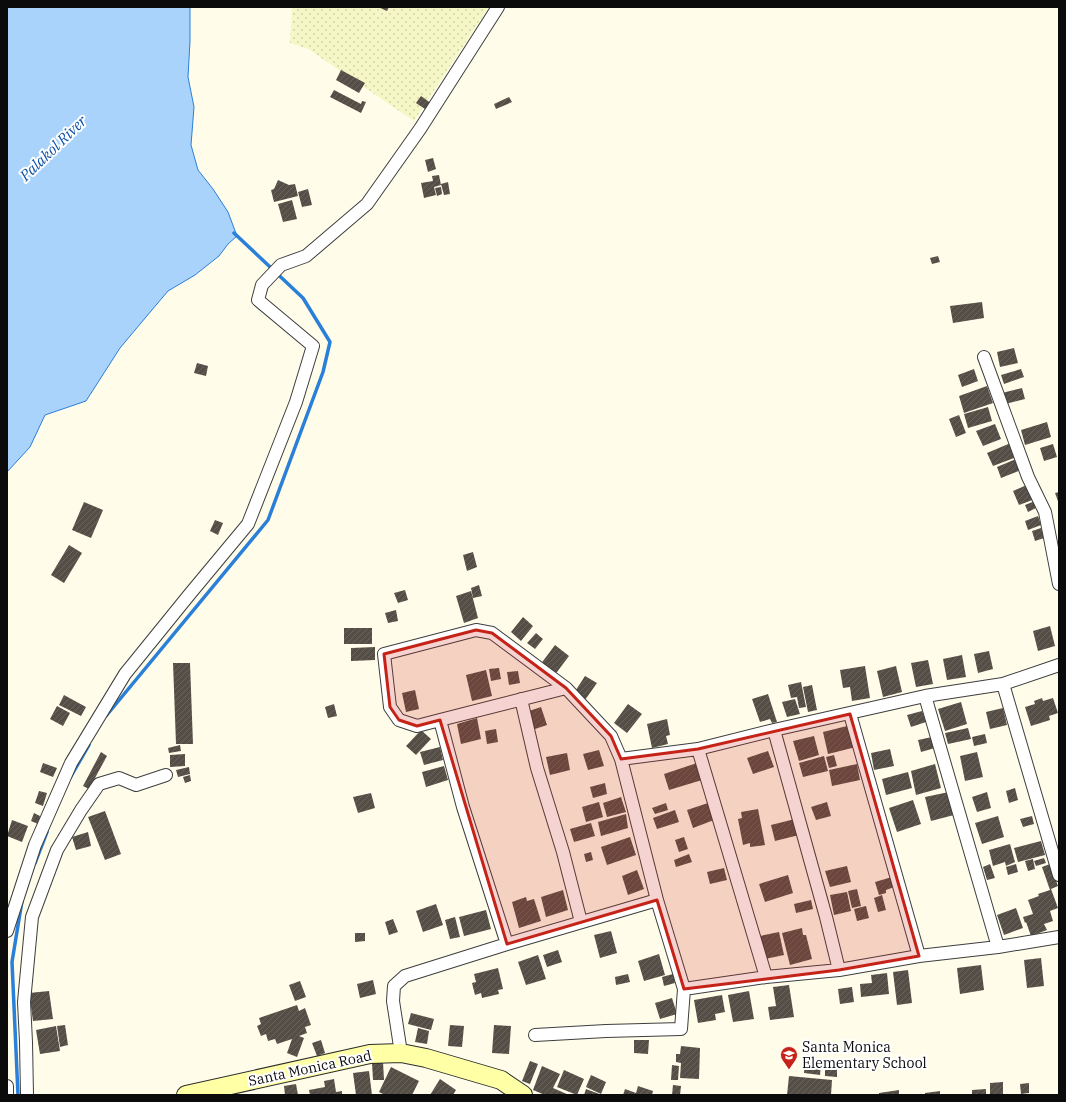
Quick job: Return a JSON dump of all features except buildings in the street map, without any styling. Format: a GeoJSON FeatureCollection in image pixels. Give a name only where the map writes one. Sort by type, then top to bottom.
{"type":"FeatureCollection","features":[{"type":"Feature","properties":{"kind":"street"},"geometry":{"type":"LineString","coordinates":[[7,930],[35,845],[71,763],[125,674],[189,594],[248,524],[296,402],[313,346],[258,300],[262,286],[281,265],[306,256],[367,204],[420,129],[498,7]]}},
{"type":"Feature","properties":{"kind":"street"},"geometry":{"type":"LineString","coordinates":[[984,357],[1028,477],[1045,512],[1059,584]]}},
{"type":"Feature","properties":{"kind":"street"},"geometry":{"type":"LineString","coordinates":[[535,1035],[681,1029],[684,989],[656,900],[621,760],[611,736],[566,688],[492,633],[476,630],[384,654],[390,707],[399,720],[417,726],[566,688]]}},
{"type":"Feature","properties":{"kind":"street"},"geometry":{"type":"LineString","coordinates":[[621,760],[698,749],[774,730],[925,696],[1003,684],[1059,665]]}},
{"type":"Feature","properties":{"kind":"street"},"geometry":{"type":"LineString","coordinates":[[1003,684],[1059,875]]}},
{"type":"Feature","properties":{"kind":"street"},"geometry":{"type":"LineString","coordinates":[[925,696],[998,947]]}},
{"type":"Feature","properties":{"kind":"street"},"geometry":{"type":"LineString","coordinates":[[521,699],[537,768],[563,852],[581,922]]}},
{"type":"Feature","properties":{"kind":"street"},"geometry":{"type":"LineString","coordinates":[[850,714],[919,956]]}},
{"type":"Feature","properties":{"kind":"street"},"geometry":{"type":"LineString","coordinates":[[440,720],[463,807],[507,944]]}},
{"type":"Feature","properties":{"kind":"street"},"geometry":{"type":"LineString","coordinates":[[774,730],[826,917],[839,970]]}},
{"type":"Feature","properties":{"kind":"street"},"geometry":{"type":"LineString","coordinates":[[698,749],[766,977]]}},
{"type":"Feature","properties":{"kind":"street"},"geometry":{"type":"LineString","coordinates":[[27,1095],[24,1002],[32,917],[57,850],[81,810],[99,784],[119,778],[136,785],[166,775]]}},
{"type":"Feature","properties":{"kind":"street"},"geometry":{"type":"LineString","coordinates":[[401,1053],[393,1001],[394,986],[405,976],[656,900]]}},
{"type":"Feature","properties":{"kind":"street"},"geometry":{"type":"LineString","coordinates":[[684,989],[766,977],[839,970],[919,956],[998,947],[1059,937]]}},
{"type":"Feature","properties":{"kind":"street","name":"Santa Monica Road"},"geometry":{"type":"LineString","coordinates":[[186,1095],[370,1054],[401,1053],[426,1058],[501,1080],[524,1095]]}},
{"type":"Feature","properties":{"kind":"street"},"geometry":{"type":"LineString","coordinates":[[7,1086],[7,1095]]}},
{"type":"Feature","properties":{"kind":"highlighted area"},"geometry":{"type":"Polygon","coordinates":[[[476,630],[492,633],[566,688],[611,736],[621,759],[698,749],[850,714],[919,956],[839,970],[684,989],[657,900],[507,944],[440,720],[417,726],[399,720],[390,707],[384,654],[476,630]]]}},
{"type":"Feature","properties":{"kind":"green space"},"geometry":{"type":"Polygon","coordinates":[[[292,7],[489,7],[414,121],[308,49],[290,43],[292,7]]]}},
{"type":"Feature","properties":{"kind":"water","name":"Palakol River"},"geometry":{"type":"Polygon","coordinates":[[[7,7],[190,7],[188,77],[194,107],[191,145],[198,170],[228,212],[237,236],[228,244],[219,256],[195,275],[168,291],[120,348],[86,401],[45,415],[30,447],[7,472],[7,7]]]}},
{"type":"Feature","properties":{"kind":"waterway"},"geometry":{"type":"LineString","coordinates":[[106,716],[268,520],[323,372],[330,342],[303,298],[234,233]]}},
{"type":"Feature","properties":{"kind":"waterway"},"geometry":{"type":"LineString","coordinates":[[70,778],[89,745]]}},
{"type":"Feature","properties":{"kind":"waterway"},"geometry":{"type":"LineString","coordinates":[[35,863],[47,832]]}},
{"type":"Feature","properties":{"kind":"waterway"},"geometry":{"type":"LineString","coordinates":[[18,1095],[12,962],[22,901]]}},
{"type":"Feature","properties":{"kind":"place","name":"Santa Monica Elementary School"},"geometry":{"type":"Point","coordinates":[789,1070]}}]}
